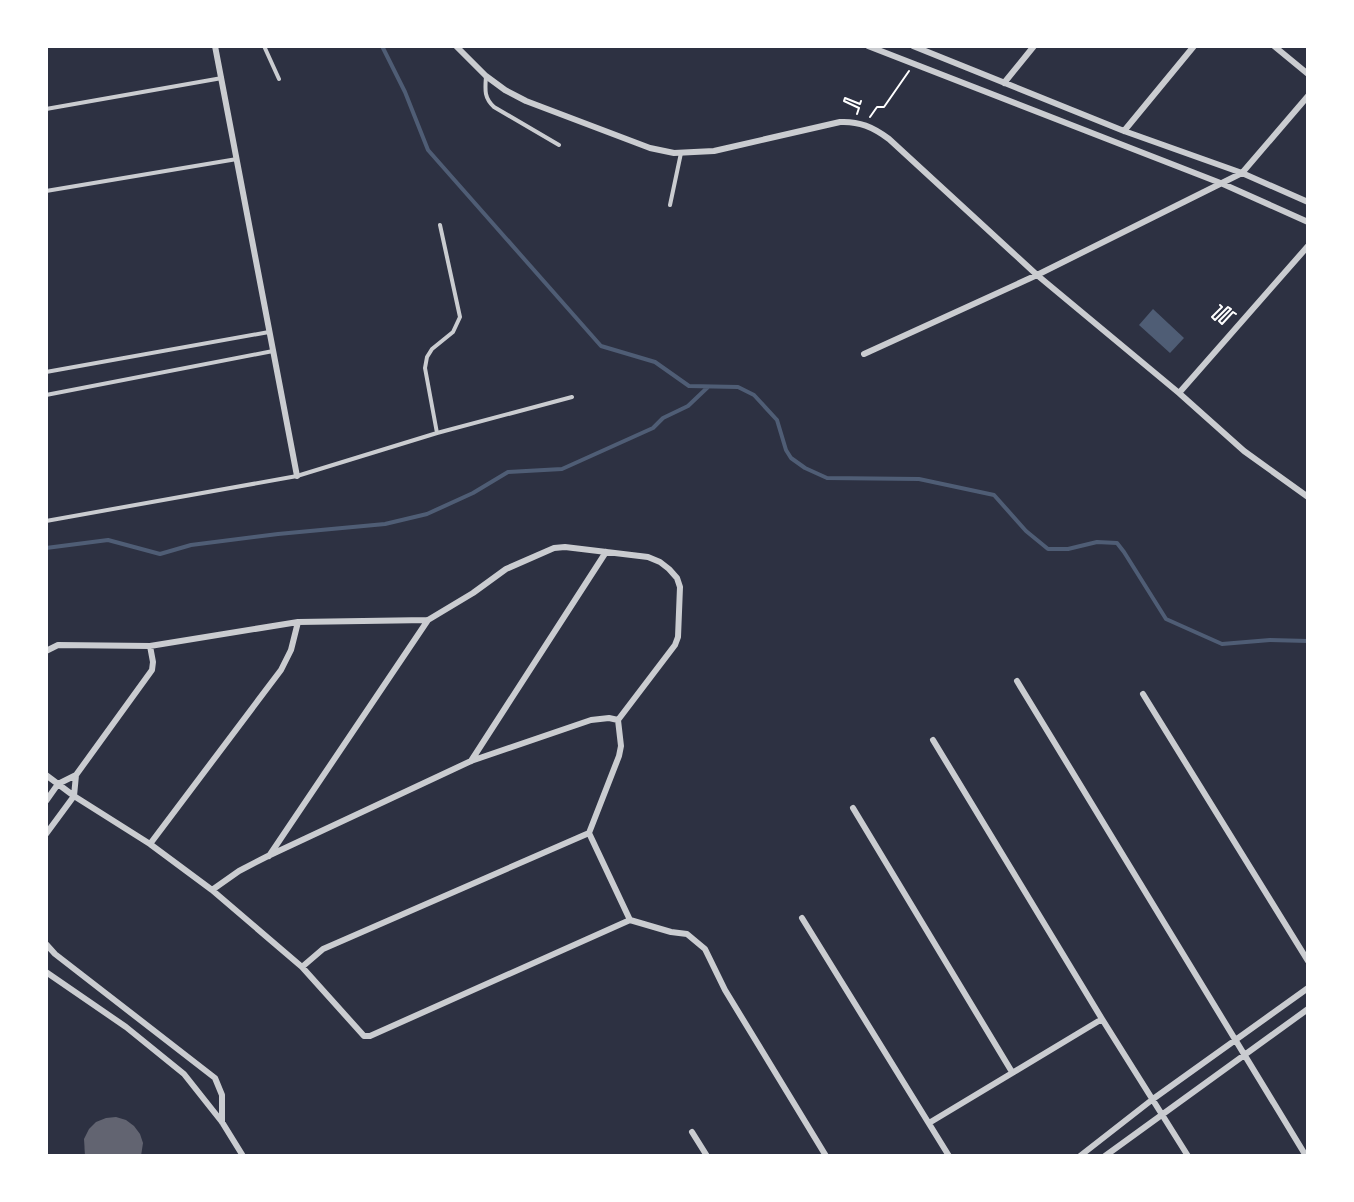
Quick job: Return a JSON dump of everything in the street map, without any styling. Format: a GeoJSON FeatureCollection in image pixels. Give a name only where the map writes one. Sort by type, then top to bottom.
{"type":"FeatureCollection","features":[{"type":"Feature","properties":{"kind":"street"},"geometry":{"type":"LineString","coordinates":[[215,46],[297,476]]}},
{"type":"Feature","properties":{"kind":"street"},"geometry":{"type":"LineString","coordinates":[[456,46],[486,76],[505,90],[526,101],[650,148],[681,152],[714,152],[840,122],[865,125],[889,139],[1037,275],[1179,393],[1244,451],[1308,497]]}},
{"type":"Feature","properties":{"kind":"street"},"geometry":{"type":"LineString","coordinates":[[868,46],[1223,184],[1308,222]]}},
{"type":"Feature","properties":{"kind":"street"},"geometry":{"type":"LineString","coordinates":[[913,46],[1124,131],[1242,173],[1308,202]]}},
{"type":"Feature","properties":{"kind":"street"},"geometry":{"type":"LineString","coordinates":[[1004,83],[1034,46]]}},
{"type":"Feature","properties":{"kind":"street"},"geometry":{"type":"LineString","coordinates":[[1124,131],[1194,46]]}},
{"type":"Feature","properties":{"kind":"street"},"geometry":{"type":"LineString","coordinates":[[1274,46],[1308,74]]}},
{"type":"Feature","properties":{"kind":"street"},"geometry":{"type":"LineString","coordinates":[[864,354],[1037,275],[1242,173],[1308,96]]}},
{"type":"Feature","properties":{"kind":"street"},"geometry":{"type":"LineString","coordinates":[[1179,393],[1308,246]]}},
{"type":"Feature","properties":{"kind":"street"},"geometry":{"type":"LineString","coordinates":[[268,856],[428,620],[473,593],[506,569],[555,548],[570,547],[641,555],[654,559],[674,573],[680,586],[678,640],[618,720],[621,746],[619,756],[589,833],[323,949],[302,967]]}},
{"type":"Feature","properties":{"kind":"street"},"geometry":{"type":"LineString","coordinates":[[471,760],[606,552]]}},
{"type":"Feature","properties":{"kind":"street"},"geometry":{"type":"LineString","coordinates":[[46,651],[58,645],[150,646],[298,622],[428,620]]}},
{"type":"Feature","properties":{"kind":"street"},"geometry":{"type":"LineString","coordinates":[[150,844],[281,670],[291,650],[298,622]]}},
{"type":"Feature","properties":{"kind":"street"},"geometry":{"type":"LineString","coordinates":[[46,801],[58,784],[76,775],[152,669],[150,646]]}},
{"type":"Feature","properties":{"kind":"street"},"geometry":{"type":"LineString","coordinates":[[1017,681],[1306,1155]]}},
{"type":"Feature","properties":{"kind":"street"},"geometry":{"type":"LineString","coordinates":[[1143,694],[1308,961]]}},
{"type":"Feature","properties":{"kind":"street"},"geometry":{"type":"LineString","coordinates":[[212,890],[239,871],[268,856],[471,760],[591,720],[609,718],[618,720]]}},
{"type":"Feature","properties":{"kind":"street"},"geometry":{"type":"LineString","coordinates":[[933,740],[1102,1019],[1188,1155]]}},
{"type":"Feature","properties":{"kind":"street"},"geometry":{"type":"LineString","coordinates":[[46,775],[74,796],[150,844],[212,890],[302,967],[360,1034],[366,1037],[630,920],[671,932],[687,934],[698,941],[708,952],[725,990],[826,1155]]}},
{"type":"Feature","properties":{"kind":"street"},"geometry":{"type":"LineString","coordinates":[[46,834],[74,796],[76,775]]}},
{"type":"Feature","properties":{"kind":"street"},"geometry":{"type":"LineString","coordinates":[[853,808],[1012,1072]]}},
{"type":"Feature","properties":{"kind":"street"},"geometry":{"type":"LineString","coordinates":[[589,833],[630,920]]}},
{"type":"Feature","properties":{"kind":"street"},"geometry":{"type":"LineString","coordinates":[[802,918],[949,1155]]}},
{"type":"Feature","properties":{"kind":"street"},"geometry":{"type":"LineString","coordinates":[[46,944],[55,954],[215,1078],[222,1095],[222,1122]]}},
{"type":"Feature","properties":{"kind":"street"},"geometry":{"type":"LineString","coordinates":[[46,972],[126,1027],[184,1074],[222,1122],[243,1155]]}},
{"type":"Feature","properties":{"kind":"street"},"geometry":{"type":"LineString","coordinates":[[1080,1155],[1152,1099],[1308,988]]}},
{"type":"Feature","properties":{"kind":"street"},"geometry":{"type":"LineString","coordinates":[[1105,1155],[1308,1009]]}},
{"type":"Feature","properties":{"kind":"street"},"geometry":{"type":"LineString","coordinates":[[929,1124],[1102,1019]]}},
{"type":"Feature","properties":{"kind":"street"},"geometry":{"type":"LineString","coordinates":[[692,1132],[707,1155]]}},
{"type":"Feature","properties":{"kind":"lane"},"geometry":{"type":"LineString","coordinates":[[264,46],[279,79]]}},
{"type":"Feature","properties":{"kind":"lane"},"geometry":{"type":"LineString","coordinates":[[486,76],[484,92],[494,107],[559,145]]}},
{"type":"Feature","properties":{"kind":"lane"},"geometry":{"type":"LineString","coordinates":[[46,109],[222,78]]}},
{"type":"Feature","properties":{"kind":"lane"},"geometry":{"type":"LineString","coordinates":[[670,205],[681,152]]}},
{"type":"Feature","properties":{"kind":"lane"},"geometry":{"type":"LineString","coordinates":[[46,191],[237,159]]}},
{"type":"Feature","properties":{"kind":"lane"},"geometry":{"type":"LineString","coordinates":[[437,434],[425,368],[427,357],[453,332],[460,317],[440,225]]}},
{"type":"Feature","properties":{"kind":"lane"},"geometry":{"type":"LineString","coordinates":[[46,372],[270,332]]}},
{"type":"Feature","properties":{"kind":"lane"},"geometry":{"type":"LineString","coordinates":[[46,395],[274,351]]}},
{"type":"Feature","properties":{"kind":"lane"},"geometry":{"type":"LineString","coordinates":[[46,521],[297,476],[572,397]]}},
{"type":"Feature","properties":{"kind":"path"},"geometry":{"type":"LineString","coordinates":[[865,125],[877,107],[884,107],[892,97],[913,64]]}},
{"type":"Feature","properties":{"kind":"path"},"geometry":{"type":"LineString","coordinates":[[854,122],[859,108],[844,101],[845,98],[860,104],[861,101]]}},
{"type":"Feature","properties":{"kind":"path"},"geometry":{"type":"LineString","coordinates":[[1220,305],[1222,306],[1212,317],[1215,320],[1228,307],[1231,309],[1219,321],[1222,324],[1233,312],[1244,319]]}},
{"type":"Feature","properties":{"kind":"water"},"geometry":{"type":"Polygon","coordinates":[[[1153,309],[1184,338],[1170,353],[1139,325],[1153,309]]]}},
{"type":"Feature","properties":{"kind":"building"},"geometry":{"type":"Polygon","coordinates":[[[116,1117],[126,1120],[140,1134],[143,1143],[141,1156],[85,1156],[84,1139],[89,1129],[96,1122],[116,1117]]]}},
{"type":"Feature","properties":{"kind":"waterway"},"geometry":{"type":"LineString","coordinates":[[382,46],[405,92],[428,150],[601,346],[655,362],[689,386],[738,387],[754,395],[777,420],[786,450],[791,458],[805,468],[827,478],[919,479],[994,495],[1026,531],[1048,549],[1068,549],[1097,542],[1117,543],[1166,619],[1222,644],[1270,640],[1308,641]]}},
{"type":"Feature","properties":{"kind":"waterway"},"geometry":{"type":"LineString","coordinates":[[46,548],[108,540],[160,554],[191,545],[385,524],[427,514],[473,493],[508,472],[562,469],[653,428],[663,418],[688,406],[708,387]]}}]}
